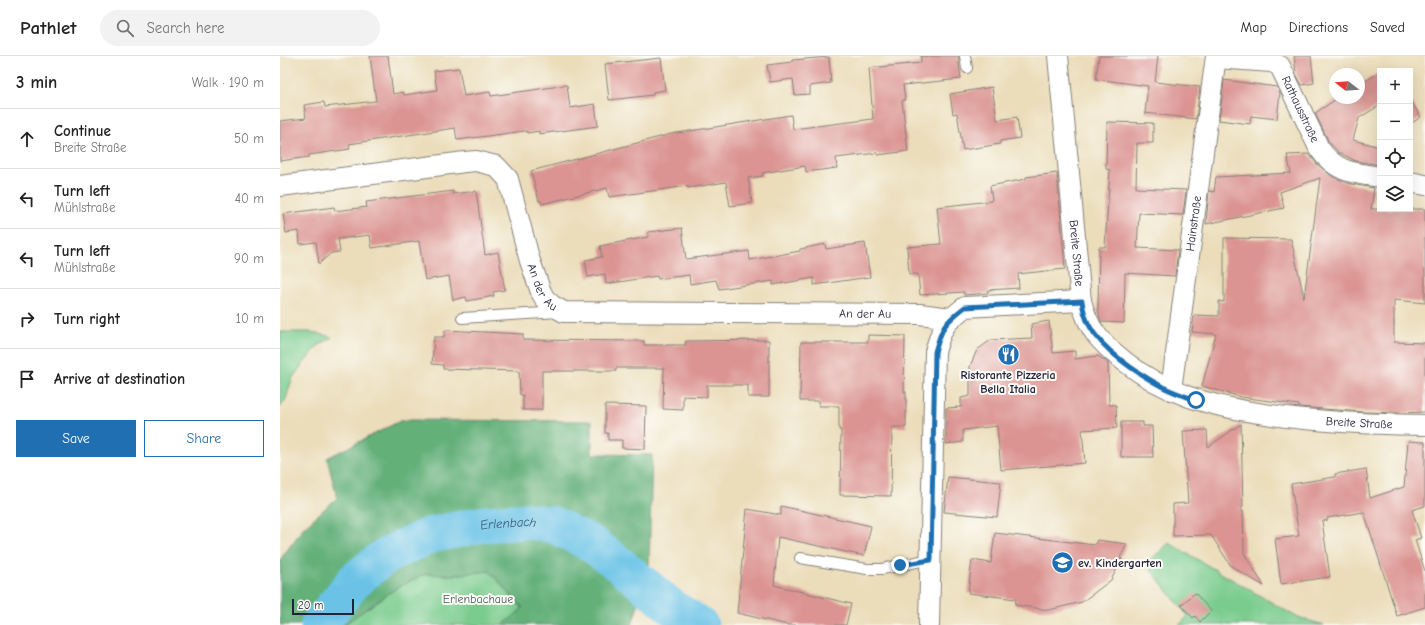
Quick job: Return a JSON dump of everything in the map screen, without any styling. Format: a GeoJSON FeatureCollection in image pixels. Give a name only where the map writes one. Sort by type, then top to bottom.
{"type":"FeatureCollection","features":[{"type":"Feature","properties":{"kind":"street","name":"Breite Straße"},"geometry":{"type":"LineString","coordinates":[[1058,56],[1082,301],[1089,325],[1109,349],[1151,380],[1196,400],[1225,408],[1276,416],[1355,423],[1425,425]]}},
{"type":"Feature","properties":{"kind":"street","name":"Rathausstraße"},"geometry":{"type":"LineString","coordinates":[[1216,57],[1272,62],[1280,66],[1324,156],[1332,164],[1343,170],[1377,177]]}},
{"type":"Feature","properties":{"kind":"street","name":"Hainstraße"},"geometry":{"type":"LineString","coordinates":[[1171,390],[1216,57]]}},
{"type":"Feature","properties":{"kind":"street","name":"An der Au"},"geometry":{"type":"LineString","coordinates":[[280,186],[465,162],[476,162],[496,166],[508,179],[530,261],[541,292],[545,299],[553,306],[564,312],[920,314],[950,318]]}},
{"type":"Feature","properties":{"kind":"street"},"geometry":{"type":"LineString","coordinates":[[1413,183],[1425,185]]}},
{"type":"Feature","properties":{"kind":"street"},"geometry":{"type":"LineString","coordinates":[[929,625],[935,352],[942,330],[950,318],[965,307],[1082,301]]}},
{"type":"Feature","properties":{"kind":"lane"},"geometry":{"type":"LineString","coordinates":[[965,56],[967,68]]}},
{"type":"Feature","properties":{"kind":"lane"},"geometry":{"type":"LineString","coordinates":[[462,318],[564,312]]}},
{"type":"Feature","properties":{"kind":"lane"},"geometry":{"type":"LineString","coordinates":[[800,558],[867,569],[882,569],[931,560]]}},
{"type":"Feature","properties":{"kind":"green space"},"geometry":{"type":"Polygon","coordinates":[[[280,332],[310,332],[332,337],[318,346],[302,365],[292,379],[286,399],[280,407],[280,332]]]}},
{"type":"Feature","properties":{"kind":"green space"},"geometry":{"type":"Polygon","coordinates":[[[402,420],[592,421],[592,454],[652,455],[649,569],[632,625],[503,625],[523,608],[489,571],[450,575],[425,574],[398,587],[343,625],[280,625],[280,560],[304,527],[337,498],[327,458],[402,420]]]}},
{"type":"Feature","properties":{"kind":"green space"},"geometry":{"type":"Polygon","coordinates":[[[1169,543],[1295,616],[1323,625],[1179,625],[1188,616],[1146,564],[1169,543]]]}},
{"type":"Feature","properties":{"kind":"green space","name":"Erlenbachaue"},"geometry":{"type":"Polygon","coordinates":[[[489,571],[523,609],[503,625],[343,625],[398,587],[425,574],[450,575],[489,571]]]}},
{"type":"Feature","properties":{"kind":"building"},"geometry":{"type":"Polygon","coordinates":[[[370,56],[388,56],[393,94],[403,92],[404,95],[437,90],[434,71],[459,68],[464,96],[490,92],[491,96],[567,85],[570,108],[595,104],[598,126],[539,134],[539,131],[527,133],[527,131],[525,131],[457,140],[455,128],[349,144],[350,149],[280,161],[280,121],[306,118],[304,105],[324,102],[325,107],[376,101],[370,56]]]}},
{"type":"Feature","properties":{"kind":"building"},"geometry":{"type":"Polygon","coordinates":[[[921,56],[958,56],[961,79],[903,85],[905,100],[902,101],[908,151],[836,158],[837,168],[806,172],[805,166],[762,173],[763,176],[748,178],[752,203],[730,206],[726,182],[609,197],[607,188],[542,204],[541,201],[539,201],[531,171],[671,134],[791,115],[793,129],[873,119],[869,68],[921,63],[921,56]]]}},
{"type":"Feature","properties":{"kind":"building"},"geometry":{"type":"Polygon","coordinates":[[[1099,56],[1158,56],[1155,82],[1200,87],[1196,119],[1145,113],[1148,86],[1096,79],[1099,56]]]}},
{"type":"Feature","properties":{"kind":"building"},"geometry":{"type":"Polygon","coordinates":[[[1294,56],[1311,56],[1314,83],[1302,85],[1296,74],[1294,56]]]}},
{"type":"Feature","properties":{"kind":"building"},"geometry":{"type":"Polygon","coordinates":[[[829,57],[831,83],[810,86],[810,94],[795,95],[793,79],[770,82],[767,65],[792,62],[792,60],[829,57]]]}},
{"type":"Feature","properties":{"kind":"building"},"geometry":{"type":"Polygon","coordinates":[[[661,58],[665,90],[653,92],[653,95],[609,100],[605,64],[661,58]]]}},
{"type":"Feature","properties":{"kind":"building"},"geometry":{"type":"Polygon","coordinates":[[[1377,74],[1377,107],[1359,118],[1353,140],[1377,146],[1377,164],[1356,161],[1339,153],[1329,142],[1315,113],[1329,104],[1365,104],[1365,81],[1377,74]]]}},
{"type":"Feature","properties":{"kind":"building"},"geometry":{"type":"Polygon","coordinates":[[[1224,80],[1277,87],[1280,93],[1277,119],[1251,116],[1250,124],[1219,120],[1224,80]]]}},
{"type":"Feature","properties":{"kind":"building"},"geometry":{"type":"Polygon","coordinates":[[[992,87],[997,120],[1017,117],[1020,138],[1000,141],[1000,144],[963,150],[957,113],[953,114],[950,94],[992,87]]]}},
{"type":"Feature","properties":{"kind":"building"},"geometry":{"type":"Polygon","coordinates":[[[1413,105],[1421,117],[1413,122],[1413,105]]]}},
{"type":"Feature","properties":{"kind":"building"},"geometry":{"type":"Polygon","coordinates":[[[1107,122],[1153,123],[1153,143],[1137,143],[1136,188],[1186,190],[1183,215],[1139,213],[1137,248],[1178,250],[1175,276],[1125,273],[1124,323],[1101,322],[1098,310],[1099,247],[1105,247],[1110,170],[1106,169],[1107,122]]]}},
{"type":"Feature","properties":{"kind":"building"},"geometry":{"type":"Polygon","coordinates":[[[1309,154],[1317,164],[1333,177],[1351,184],[1374,188],[1371,209],[1377,209],[1377,212],[1413,212],[1413,209],[1425,209],[1425,303],[1394,300],[1394,342],[1425,343],[1425,412],[1363,412],[1299,407],[1299,405],[1241,397],[1202,386],[1216,334],[1192,332],[1194,315],[1219,316],[1219,301],[1224,302],[1224,238],[1291,239],[1304,298],[1320,178],[1280,192],[1284,208],[1206,224],[1209,191],[1214,192],[1216,177],[1291,173],[1287,155],[1309,154]]]}},
{"type":"Feature","properties":{"kind":"building"},"geometry":{"type":"Polygon","coordinates":[[[1057,173],[1065,269],[1018,274],[1019,288],[988,290],[988,293],[964,295],[964,292],[920,295],[918,274],[909,274],[907,247],[941,244],[937,207],[991,201],[990,186],[1026,179],[1026,177],[1057,173]]]}},
{"type":"Feature","properties":{"kind":"building"},"geometry":{"type":"Polygon","coordinates":[[[453,191],[453,194],[476,191],[485,255],[498,252],[505,290],[493,292],[494,296],[467,301],[466,297],[453,300],[449,276],[425,280],[419,241],[372,248],[370,235],[338,239],[340,252],[331,253],[319,264],[316,242],[300,244],[299,231],[286,233],[283,214],[334,207],[335,211],[367,207],[366,202],[453,191]]]}},
{"type":"Feature","properties":{"kind":"building"},"geometry":{"type":"Polygon","coordinates":[[[682,228],[686,259],[749,251],[750,260],[800,251],[800,249],[825,244],[826,249],[865,243],[870,277],[814,285],[814,278],[773,285],[773,281],[719,289],[716,280],[690,284],[689,275],[658,279],[657,276],[606,284],[605,274],[588,277],[585,260],[602,257],[600,246],[648,237],[648,232],[682,228]]]}},
{"type":"Feature","properties":{"kind":"building"},"geometry":{"type":"Polygon","coordinates":[[[1049,321],[1053,353],[1075,351],[1075,359],[1098,356],[1108,363],[1109,405],[1116,405],[1117,428],[1082,430],[1085,463],[1001,470],[997,426],[963,430],[963,442],[946,444],[946,408],[961,407],[961,398],[970,396],[970,366],[977,350],[991,340],[1032,338],[1031,324],[1049,321]]]}},
{"type":"Feature","properties":{"kind":"building"},"geometry":{"type":"Polygon","coordinates":[[[445,330],[523,334],[523,340],[644,341],[644,345],[685,345],[686,341],[769,340],[769,397],[748,397],[748,385],[707,385],[707,397],[683,396],[683,410],[663,409],[664,368],[616,368],[616,371],[542,371],[542,410],[523,410],[523,395],[520,395],[519,371],[443,369],[443,365],[432,364],[434,337],[444,337],[445,330]]]}},
{"type":"Feature","properties":{"kind":"building"},"geometry":{"type":"Polygon","coordinates":[[[868,335],[905,336],[904,392],[906,392],[906,427],[892,427],[891,496],[840,495],[841,430],[839,430],[839,406],[819,406],[819,401],[800,401],[801,342],[868,342],[868,335]]]}},
{"type":"Feature","properties":{"kind":"building"},"geometry":{"type":"Polygon","coordinates":[[[605,405],[646,406],[645,449],[622,448],[622,440],[608,440],[608,433],[605,433],[605,405]]]}},
{"type":"Feature","properties":{"kind":"building"},"geometry":{"type":"Polygon","coordinates":[[[1121,422],[1143,422],[1143,426],[1152,426],[1153,457],[1121,457],[1121,422]]]}},
{"type":"Feature","properties":{"kind":"building"},"geometry":{"type":"Polygon","coordinates":[[[1241,424],[1243,507],[1240,509],[1243,511],[1244,553],[1264,586],[1231,566],[1211,535],[1173,536],[1173,504],[1188,503],[1183,431],[1207,430],[1208,447],[1241,424]]]}},
{"type":"Feature","properties":{"kind":"building"},"geometry":{"type":"Polygon","coordinates":[[[1408,441],[1425,442],[1425,506],[1412,510],[1421,538],[1415,540],[1425,571],[1425,607],[1397,616],[1364,512],[1327,518],[1328,520],[1322,521],[1330,577],[1281,584],[1275,539],[1299,536],[1291,484],[1335,477],[1335,474],[1366,469],[1370,498],[1404,487],[1408,441]]]}},
{"type":"Feature","properties":{"kind":"building"},"geometry":{"type":"Polygon","coordinates":[[[948,477],[1001,482],[997,517],[944,512],[948,477]]]}},
{"type":"Feature","properties":{"kind":"building"},"geometry":{"type":"Polygon","coordinates":[[[781,506],[871,526],[864,556],[778,537],[774,585],[851,604],[846,625],[788,625],[737,613],[747,509],[781,515],[781,506]]]}},
{"type":"Feature","properties":{"kind":"building"},"geometry":{"type":"Polygon","coordinates":[[[995,533],[1095,545],[1097,540],[1127,544],[1120,558],[1122,559],[1111,580],[1082,602],[1049,610],[1015,605],[1016,599],[968,593],[972,560],[991,563],[995,533]]]}},
{"type":"Feature","properties":{"kind":"building"},"geometry":{"type":"Polygon","coordinates":[[[1195,593],[1211,611],[1200,622],[1195,616],[1193,618],[1181,605],[1195,593]]]}},
{"type":"Feature","properties":{"kind":"waterway","name":"Erlenbach"},"geometry":{"type":"LineString","coordinates":[[319,625],[355,580],[380,560],[397,550],[431,535],[484,524],[528,521],[554,525],[592,544],[674,609],[700,625]]}},
{"type":"Feature","properties":{"kind":"place","name":"Ristorante Pizzeria Bella Italia"},"geometry":{"type":"Point","coordinates":[1008,354]}},
{"type":"Feature","properties":{"kind":"place","name":"ev. Kindergarten"},"geometry":{"type":"Point","coordinates":[1062,563]}},
{"type":"Feature","properties":{"kind":"route"},"geometry":{"type":"LineString","coordinates":[[900,565],[931,560],[935,352],[942,330],[950,318],[965,307],[1082,301],[1089,325],[1109,349],[1151,380],[1196,400]]}}]}
